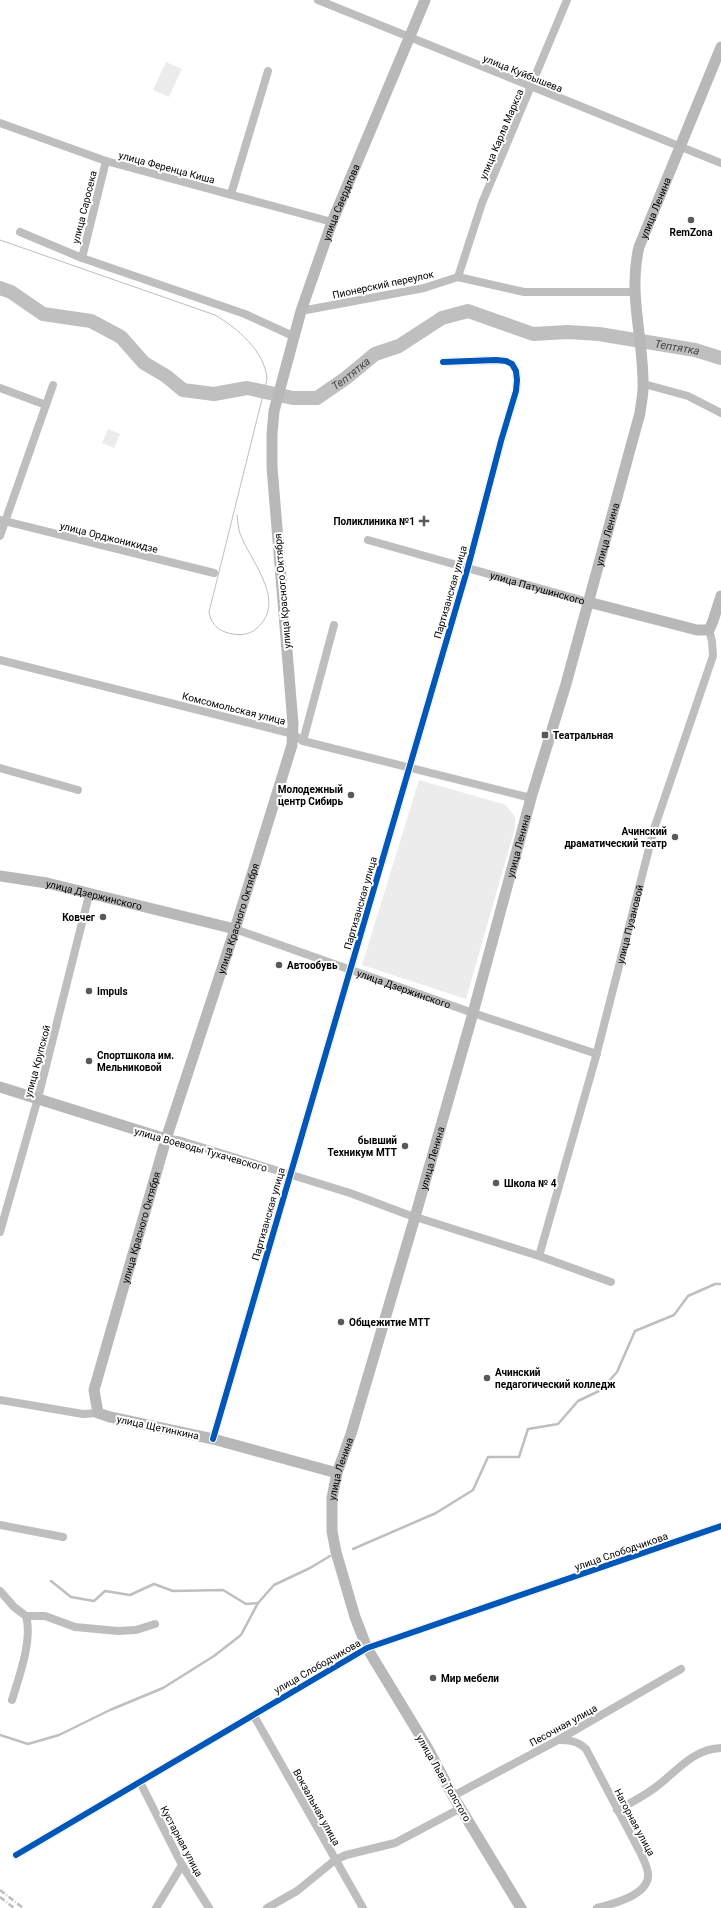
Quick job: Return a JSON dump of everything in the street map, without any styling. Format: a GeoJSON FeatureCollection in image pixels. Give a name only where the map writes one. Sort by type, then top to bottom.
{"type":"FeatureCollection","features":[{"type":"Feature","properties":{"kind":"main road","name":"улица Свердлова"},"geometry":{"type":"LineString","coordinates":[[274,411],[293,336],[332,222],[425,0]]}},
{"type":"Feature","properties":{"kind":"main road","name":"улица Ленина"},"geometry":{"type":"LineString","coordinates":[[367,1648],[355,1617],[336,1552],[332,1498],[337,1473],[351,1434],[415,1217],[473,1012],[531,798],[566,684],[640,413],[644,384],[634,292],[634,268],[639,248],[721,47]]}},
{"type":"Feature","properties":{"kind":"main road","name":"улица Красного Октября"},"geometry":{"type":"LineString","coordinates":[[98,1413],[94,1390],[166,1139],[235,929],[292,745],[293,734],[272,467],[274,411]]}},
{"type":"Feature","properties":{"kind":"main road","name":"улица Пузановой"},"geometry":{"type":"LineString","coordinates":[[709,630],[721,596]]}},
{"type":"Feature","properties":{"kind":"main road","name":"улица Патушинского"},"geometry":{"type":"LineString","coordinates":[[588,602],[697,630],[709,630]]}},
{"type":"Feature","properties":{"kind":"main road","name":"улица Дзержинского"},"geometry":{"type":"LineString","coordinates":[[0,876],[47,883],[89,895],[235,929]]}},
{"type":"Feature","properties":{"kind":"main road","name":"улица Воеводы Тухачевского"},"geometry":{"type":"LineString","coordinates":[[0,1087],[38,1098],[151,1136],[166,1139]]}},
{"type":"Feature","properties":{"kind":"main road","name":"улица Щетинкина"},"geometry":{"type":"LineString","coordinates":[[98,1413],[110,1417],[213,1439],[337,1473]]}},
{"type":"Feature","properties":{"kind":"main road","name":"улица Льва Толстого"},"geometry":{"type":"LineString","coordinates":[[367,1648],[427,1747],[453,1796],[521,1908]]}},
{"type":"Feature","properties":{"kind":"street","name":"улица Куйбышева"},"geometry":{"type":"LineString","coordinates":[[318,0],[721,163]]}},
{"type":"Feature","properties":{"kind":"street","name":"улица Карла Маркса"},"geometry":{"type":"LineString","coordinates":[[458,277],[482,203],[567,0]]}},
{"type":"Feature","properties":{"kind":"street"},"geometry":{"type":"LineString","coordinates":[[231,194],[268,71]]}},
{"type":"Feature","properties":{"kind":"street","name":"улица Ференца Киша"},"geometry":{"type":"LineString","coordinates":[[0,123],[106,162],[332,222]]}},
{"type":"Feature","properties":{"kind":"street","name":"улица Саросека"},"geometry":{"type":"LineString","coordinates":[[82,258],[106,162]]}},
{"type":"Feature","properties":{"kind":"street"},"geometry":{"type":"LineString","coordinates":[[20,232],[82,258],[245,314],[293,336]]}},
{"type":"Feature","properties":{"kind":"street"},"geometry":{"type":"LineString","coordinates":[[458,277],[524,292],[634,292]]}},
{"type":"Feature","properties":{"kind":"street","name":"Пионерский переулок"},"geometry":{"type":"LineString","coordinates":[[301,311],[424,288],[458,277]]}},
{"type":"Feature","properties":{"kind":"street","name":"Партизанская улица"},"geometry":{"type":"LineString","coordinates":[[213,1439],[468,567],[501,441],[516,391],[516,371],[512,364],[506,361],[443,362]]}},
{"type":"Feature","properties":{"kind":"street"},"geometry":{"type":"LineString","coordinates":[[644,384],[688,396],[721,413]]}},
{"type":"Feature","properties":{"kind":"street"},"geometry":{"type":"LineString","coordinates":[[0,536],[3,520],[53,386]]}},
{"type":"Feature","properties":{"kind":"street"},"geometry":{"type":"LineString","coordinates":[[0,388],[46,405]]}},
{"type":"Feature","properties":{"kind":"street","name":"улица Орджоникидзе"},"geometry":{"type":"LineString","coordinates":[[3,520],[214,573]]}},
{"type":"Feature","properties":{"kind":"street","name":"улица Патушинского"},"geometry":{"type":"LineString","coordinates":[[368,540],[588,602]]}},
{"type":"Feature","properties":{"kind":"street"},"geometry":{"type":"LineString","coordinates":[[303,741],[334,625]]}},
{"type":"Feature","properties":{"kind":"street","name":"улица Пузановой"},"geometry":{"type":"LineString","coordinates":[[539,1256],[597,1054],[654,829],[713,656],[712,641],[709,630]]}},
{"type":"Feature","properties":{"kind":"street","name":"Комсомольская улица"},"geometry":{"type":"LineString","coordinates":[[0,660],[293,734],[303,741],[531,798]]}},
{"type":"Feature","properties":{"kind":"street"},"geometry":{"type":"LineString","coordinates":[[0,768],[78,790]]}},
{"type":"Feature","properties":{"kind":"street","name":"улица Крупской"},"geometry":{"type":"LineString","coordinates":[[0,1232],[38,1098],[89,895]]}},
{"type":"Feature","properties":{"kind":"street","name":"улица Дзержинского"},"geometry":{"type":"LineString","coordinates":[[235,929],[597,1054]]}},
{"type":"Feature","properties":{"kind":"street","name":"улица Воеводы Тухачевского"},"geometry":{"type":"LineString","coordinates":[[166,1139],[178,1140],[290,1174],[415,1217],[539,1256],[611,1282]]}},
{"type":"Feature","properties":{"kind":"street","name":"улица Щетинкина"},"geometry":{"type":"LineString","coordinates":[[0,1400],[84,1414],[98,1413]]}},
{"type":"Feature","properties":{"kind":"street"},"geometry":{"type":"LineString","coordinates":[[0,1525],[62,1537]]}},
{"type":"Feature","properties":{"kind":"street","name":"улица Слободчикова"},"geometry":{"type":"LineString","coordinates":[[16,1855],[367,1648],[721,1526]]}},
{"type":"Feature","properties":{"kind":"street"},"geometry":{"type":"LineString","coordinates":[[0,1591],[14,1607],[26,1616],[45,1616],[75,1627],[136,1630],[155,1624]]}},
{"type":"Feature","properties":{"kind":"street"},"geometry":{"type":"LineString","coordinates":[[12,1700],[29,1631],[26,1616]]}},
{"type":"Feature","properties":{"kind":"street","name":"Песочная улица"},"geometry":{"type":"LineString","coordinates":[[453,1796],[558,1740],[681,1669]]}},
{"type":"Feature","properties":{"kind":"street","name":"Вокзальная улица"},"geometry":{"type":"LineString","coordinates":[[254,1716],[363,1908]]}},
{"type":"Feature","properties":{"kind":"street","name":"Нагорная улица"},"geometry":{"type":"LineString","coordinates":[[558,1740],[572,1740],[582,1745],[586,1749],[647,1866],[648,1877],[645,1886],[616,1903],[597,1908]]}},
{"type":"Feature","properties":{"kind":"street"},"geometry":{"type":"LineString","coordinates":[[617,1810],[641,1798],[695,1756],[708,1750],[721,1748]]}},
{"type":"Feature","properties":{"kind":"street","name":"Кустарная улица"},"geometry":{"type":"LineString","coordinates":[[140,1782],[182,1865],[209,1908]]}},
{"type":"Feature","properties":{"kind":"street"},"geometry":{"type":"LineString","coordinates":[[267,1908],[297,1891],[336,1860],[346,1855],[395,1843],[461,1808]]}},
{"type":"Feature","properties":{"kind":"street"},"geometry":{"type":"LineString","coordinates":[[156,1908],[182,1865]]}},
{"type":"Feature","properties":{"kind":"shaded area"},"geometry":{"type":"Polygon","coordinates":[[[166,62],[182,69],[169,97],[153,90],[166,62]]]}},
{"type":"Feature","properties":{"kind":"shaded area"},"geometry":{"type":"Polygon","coordinates":[[[108,429],[120,434],[114,448],[102,443],[108,429]]]}},
{"type":"Feature","properties":{"kind":"shaded area"},"geometry":{"type":"Polygon","coordinates":[[[419,780],[506,805],[515,817],[515,828],[466,999],[362,965],[419,780]]]}},
{"type":"Feature","properties":{"kind":"waterway","name":"Тептятка"},"geometry":{"type":"LineString","coordinates":[[0,288],[11,292],[43,314],[91,321],[121,337],[144,363],[166,376],[183,390],[214,394],[247,388],[293,398],[317,398],[346,378],[375,354],[399,346],[442,318],[468,311],[533,334],[568,332],[599,334],[695,350],[721,358]]}},
{"type":"Feature","properties":{"kind":"waterway"},"geometry":{"type":"LineString","coordinates":[[353,1549],[436,1513],[473,1490],[488,1457],[519,1457],[528,1429],[558,1424],[578,1401],[601,1390],[617,1372],[635,1331],[674,1315],[688,1296],[715,1284],[721,1284]]}},
{"type":"Feature","properties":{"kind":"waterway"},"geometry":{"type":"LineString","coordinates":[[0,1735],[28,1744],[59,1735],[110,1710],[163,1688],[214,1656],[241,1635],[258,1603],[274,1585],[310,1568],[330,1556]]}},
{"type":"Feature","properties":{"kind":"waterway"},"geometry":{"type":"LineString","coordinates":[[51,1581],[71,1597],[94,1601],[105,1591],[130,1595],[154,1584],[173,1591],[223,1590],[246,1604],[258,1603]]}},
{"type":"Feature","properties":{"kind":"tram line"},"geometry":{"type":"LineString","coordinates":[[0,240],[215,315],[248,341],[261,359],[267,379],[209,612],[212,622],[216,627],[225,632],[238,635],[254,631],[265,618],[269,606],[268,595],[264,582],[240,534],[237,515]]}},
{"type":"Feature","properties":{"kind":"railway"},"geometry":{"type":"LineString","coordinates":[[0,1890],[23,1908]]}},
{"type":"Feature","properties":{"kind":"railway"},"geometry":{"type":"LineString","coordinates":[[0,1897],[14,1908]]}},
{"type":"Feature","properties":{"kind":"cycle path"},"geometry":{"type":"LineString","coordinates":[[213,1439],[468,567],[501,441],[516,391],[516,371],[512,364],[506,361],[443,362]]}},
{"type":"Feature","properties":{"kind":"cycle path"},"geometry":{"type":"LineString","coordinates":[[16,1855],[367,1648],[721,1526]]}},
{"type":"Feature","properties":{"kind":"place","name":"RemZona"},"geometry":{"type":"Point","coordinates":[691,220]}},
{"type":"Feature","properties":{"kind":"place","name":"Поликлиника №1"},"geometry":{"type":"Point","coordinates":[424,521]}},
{"type":"Feature","properties":{"kind":"place","name":"Театральная"},"geometry":{"type":"Point","coordinates":[545,735]}},
{"type":"Feature","properties":{"kind":"place","name":"Молодежный центр Сибирь"},"geometry":{"type":"Point","coordinates":[351,795]}},
{"type":"Feature","properties":{"kind":"place","name":"Ачинский драматический театр"},"geometry":{"type":"Point","coordinates":[675,837]}},
{"type":"Feature","properties":{"kind":"place","name":"Ковчег"},"geometry":{"type":"Point","coordinates":[103,917]}},
{"type":"Feature","properties":{"kind":"place","name":"Автообувь"},"geometry":{"type":"Point","coordinates":[279,965]}},
{"type":"Feature","properties":{"kind":"place","name":"Impuls"},"geometry":{"type":"Point","coordinates":[89,991]}},
{"type":"Feature","properties":{"kind":"place","name":"Спортшкола им. Мельниковой"},"geometry":{"type":"Point","coordinates":[89,1061]}},
{"type":"Feature","properties":{"kind":"place","name":"бывший Техникум МТТ"},"geometry":{"type":"Point","coordinates":[405,1146]}},
{"type":"Feature","properties":{"kind":"place","name":"Школа № 4"},"geometry":{"type":"Point","coordinates":[496,1183]}},
{"type":"Feature","properties":{"kind":"place","name":"Общежитие МТТ"},"geometry":{"type":"Point","coordinates":[341,1322]}},
{"type":"Feature","properties":{"kind":"place","name":"Ачинский педагогический колледж"},"geometry":{"type":"Point","coordinates":[487,1378]}},
{"type":"Feature","properties":{"kind":"place","name":"Мир мебели"},"geometry":{"type":"Point","coordinates":[433,1678]}}]}
